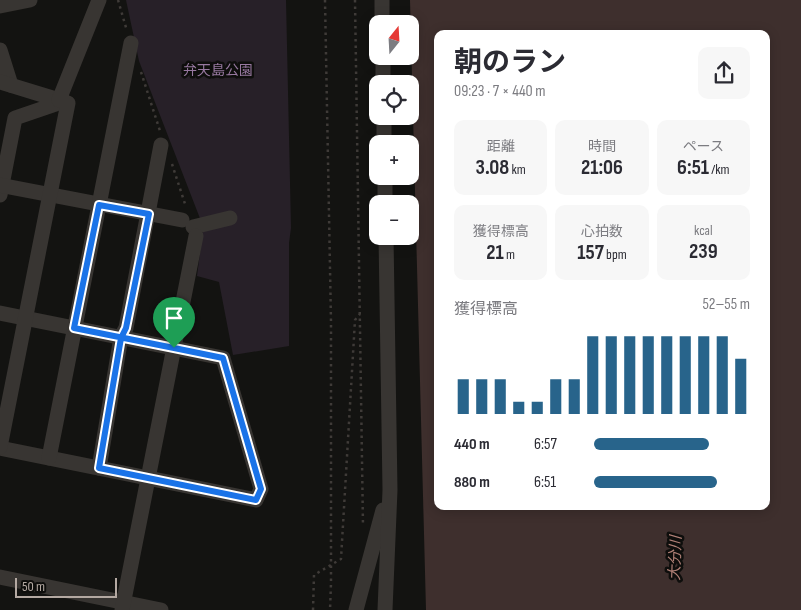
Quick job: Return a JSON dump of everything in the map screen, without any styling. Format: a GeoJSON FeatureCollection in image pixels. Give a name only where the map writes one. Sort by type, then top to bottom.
{"type":"FeatureCollection","features":[{"type":"Feature","properties":{"kind":"street"},"geometry":{"type":"LineString","coordinates":[[0,6],[30,0]]}},
{"type":"Feature","properties":{"kind":"street"},"geometry":{"type":"LineString","coordinates":[[99,0],[56,104],[15,118],[1,188],[50,195],[149,214],[190,228],[230,218]]}},
{"type":"Feature","properties":{"kind":"street"},"geometry":{"type":"LineString","coordinates":[[382,0],[382,15]]}},
{"type":"Feature","properties":{"kind":"street"},"geometry":{"type":"LineString","coordinates":[[49,458],[131,43]]}},
{"type":"Feature","properties":{"kind":"street"},"geometry":{"type":"LineString","coordinates":[[0,50],[6,83],[68,103],[26,318],[0,447],[256,500],[261,489],[223,358],[121,338],[26,318],[0,313]]}},
{"type":"Feature","properties":{"kind":"street"},"geometry":{"type":"LineString","coordinates":[[99,468],[121,338],[126,328],[164,146]]}},
{"type":"Feature","properties":{"kind":"street"},"geometry":{"type":"LineString","coordinates":[[123,606],[174,348],[190,228]]}},
{"type":"Feature","properties":{"kind":"street"},"geometry":{"type":"LineString","coordinates":[[385,610],[390,490],[386,245]]}},
{"type":"Feature","properties":{"kind":"street"},"geometry":{"type":"LineString","coordinates":[[356,610],[390,490]]}},
{"type":"Feature","properties":{"kind":"street"},"geometry":{"type":"LineString","coordinates":[[0,577],[123,606],[161,610]]}},
{"type":"Feature","properties":{"kind":"path"},"geometry":{"type":"LineString","coordinates":[[118,0],[131,43]]}},
{"type":"Feature","properties":{"kind":"path"},"geometry":{"type":"LineString","coordinates":[[325,0],[331,322],[330,610]]}},
{"type":"Feature","properties":{"kind":"path"},"geometry":{"type":"LineString","coordinates":[[355,0],[363,529]]}},
{"type":"Feature","properties":{"kind":"path"},"geometry":{"type":"LineString","coordinates":[[140,71],[190,228]]}},
{"type":"Feature","properties":{"kind":"path"},"geometry":{"type":"LineString","coordinates":[[313,610],[314,576],[341,559],[354,320],[361,313]]}},
{"type":"Feature","properties":{"kind":"green space","name":"弁天島公園"},"geometry":{"type":"Polygon","coordinates":[[[126,0],[286,0],[291,228],[289,243],[289,346],[233,355],[219,282],[197,276],[203,230],[201,221],[139,61],[126,0]]]}},
{"type":"Feature","properties":{"kind":"water","name":"大分川"},"geometry":{"type":"Polygon","coordinates":[[[410,0],[801,0],[801,610],[426,610],[416,245],[419,245],[419,195],[415,195],[415,185],[419,185],[419,135],[414,135],[413,125],[419,125],[419,75],[412,75],[412,65],[419,65],[419,15],[410,15],[410,0]]]}},
{"type":"Feature","properties":{"kind":"route"},"geometry":{"type":"LineString","coordinates":[[174,348],[121,338],[74,328],[99,205],[149,214],[126,328],[121,338],[99,468],[256,500],[261,489],[223,358],[174,348]]}}]}
